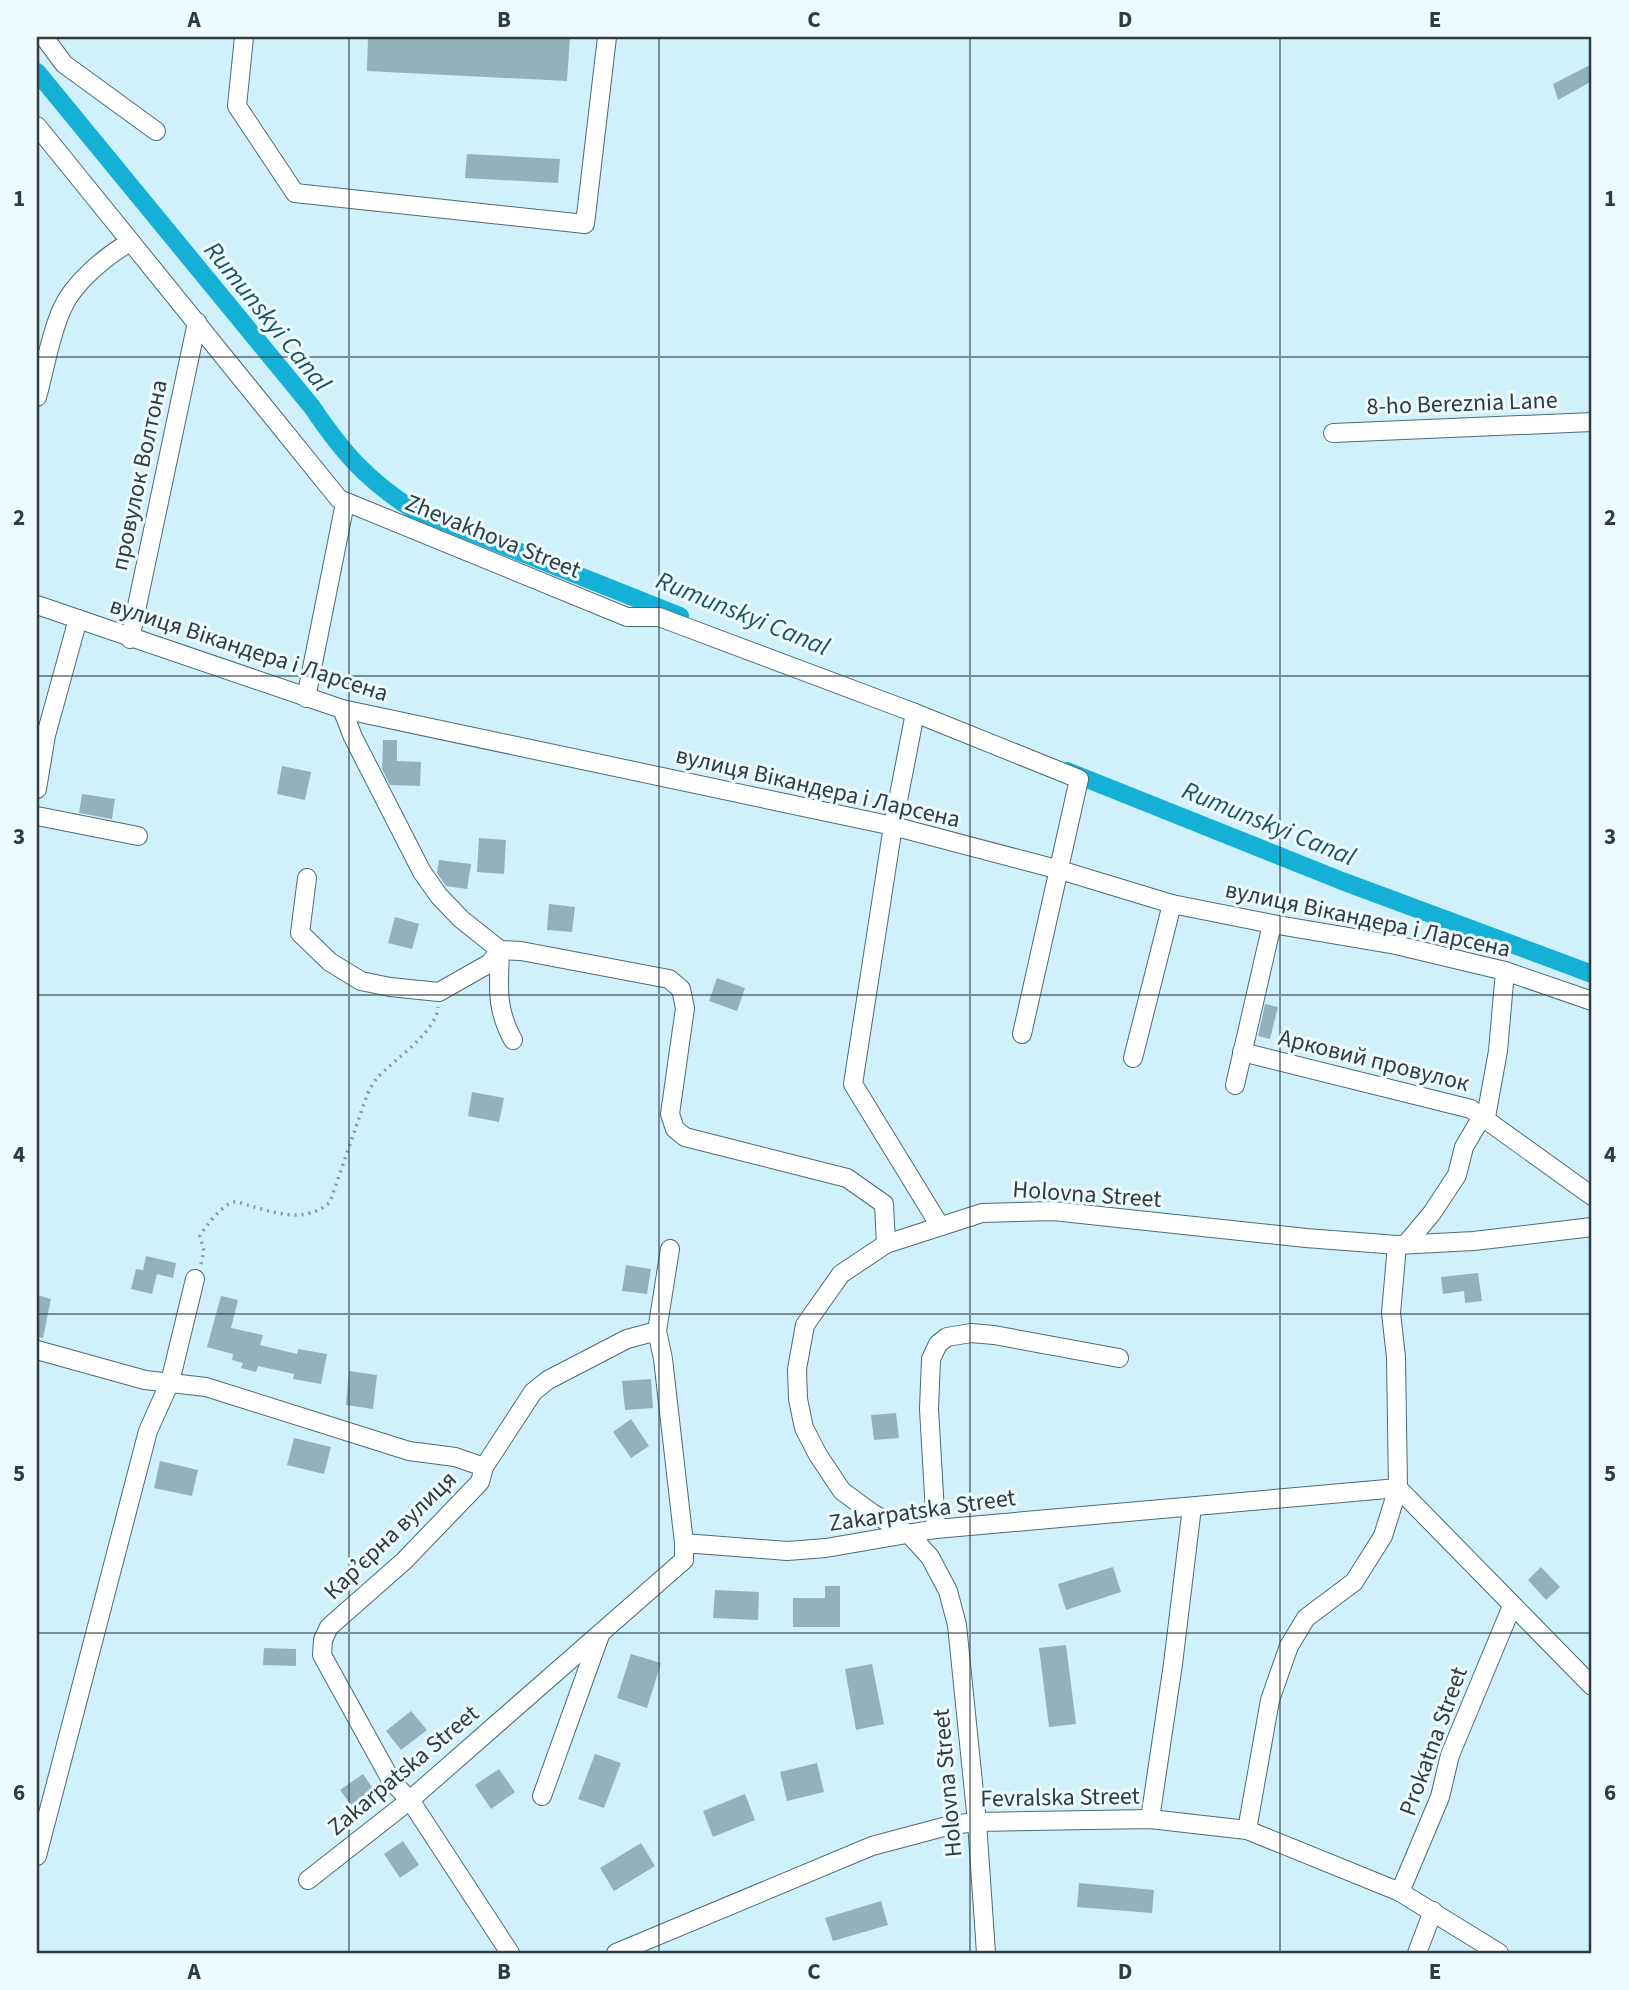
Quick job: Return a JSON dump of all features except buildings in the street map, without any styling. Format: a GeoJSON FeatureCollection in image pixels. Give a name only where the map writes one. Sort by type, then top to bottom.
{"type":"FeatureCollection","features":[{"type":"Feature","properties":{"kind":"street"},"geometry":{"type":"LineString","coordinates":[[44,37],[64,64],[156,131]]}},
{"type":"Feature","properties":{"kind":"street"},"geometry":{"type":"LineString","coordinates":[[244,37],[237,106],[295,193],[585,224],[607,37]]}},
{"type":"Feature","properties":{"kind":"street","name":"Zhevakhova Street"},"geometry":{"type":"LineString","coordinates":[[37,126],[339,499],[627,617],[659,617],[915,713],[1079,779],[1060,870]]}},
{"type":"Feature","properties":{"kind":"street"},"geometry":{"type":"LineString","coordinates":[[37,397],[62,309],[71,293],[108,254],[130,242]]}},
{"type":"Feature","properties":{"kind":"street","name":"провулок Волтона"},"geometry":{"type":"LineString","coordinates":[[130,639],[197,322]]}},
{"type":"Feature","properties":{"kind":"street","name":"8-ho Bereznia Lane"},"geometry":{"type":"LineString","coordinates":[[1333,433],[1592,422]]}},
{"type":"Feature","properties":{"kind":"street"},"geometry":{"type":"LineString","coordinates":[[306,698],[345,503]]}},
{"type":"Feature","properties":{"kind":"street","name":"вулиця Вікандера і Ларсена"},"geometry":{"type":"LineString","coordinates":[[37,605],[130,639],[342,709],[893,826],[1060,870],[1172,904],[1396,945],[1505,971],[1592,1001]]}},
{"type":"Feature","properties":{"kind":"street"},"geometry":{"type":"LineString","coordinates":[[37,789],[46,735],[78,620]]}},
{"type":"Feature","properties":{"kind":"street"},"geometry":{"type":"LineString","coordinates":[[342,709],[422,872],[439,896],[461,919],[499,950],[521,951],[669,979],[681,989],[685,1008],[670,1114],[675,1129],[685,1137],[847,1178],[884,1204],[886,1244]]}},
{"type":"Feature","properties":{"kind":"street"},"geometry":{"type":"LineString","coordinates":[[915,713],[893,826],[853,1084],[940,1226]]}},
{"type":"Feature","properties":{"kind":"street"},"geometry":{"type":"LineString","coordinates":[[37,816],[138,836]]}},
{"type":"Feature","properties":{"kind":"street"},"geometry":{"type":"LineString","coordinates":[[1022,1034],[1060,870]]}},
{"type":"Feature","properties":{"kind":"street"},"geometry":{"type":"LineString","coordinates":[[307,878],[300,933],[330,962],[361,981],[439,992],[490,962],[499,950]]}},
{"type":"Feature","properties":{"kind":"street"},"geometry":{"type":"LineString","coordinates":[[1133,1058],[1172,904]]}},
{"type":"Feature","properties":{"kind":"street"},"geometry":{"type":"LineString","coordinates":[[1235,1085],[1272,924]]}},
{"type":"Feature","properties":{"kind":"street"},"geometry":{"type":"LineString","coordinates":[[499,950],[499,1000],[502,1020],[513,1040]]}},
{"type":"Feature","properties":{"kind":"street"},"geometry":{"type":"LineString","coordinates":[[1247,1830],[1270,1700],[1289,1646],[1306,1618],[1354,1582],[1383,1535],[1398,1488],[1396,1357],[1391,1313],[1401,1244],[1432,1213],[1457,1175],[1464,1147],[1477,1125],[1486,1117],[1498,1051],[1505,971]]}},
{"type":"Feature","properties":{"kind":"street","name":"Арковий провулок"},"geometry":{"type":"LineString","coordinates":[[1242,1052],[1471,1109],[1486,1117],[1592,1196]]}},
{"type":"Feature","properties":{"kind":"street","name":"Holovna Street"},"geometry":{"type":"LineString","coordinates":[[986,1953],[957,1625],[948,1591],[930,1557],[909,1534],[872,1513],[842,1491],[817,1455],[804,1428],[798,1399],[797,1369],[805,1325],[841,1274],[886,1244],[982,1213],[1053,1211],[1293,1237],[1401,1244],[1474,1241],[1592,1227]]}},
{"type":"Feature","properties":{"kind":"street"},"geometry":{"type":"LineString","coordinates":[[670,1249],[657,1331],[663,1359],[684,1543]]}},
{"type":"Feature","properties":{"kind":"street"},"geometry":{"type":"LineString","coordinates":[[37,1856],[148,1431],[170,1382],[195,1279]]}},
{"type":"Feature","properties":{"kind":"street","name":"Карʼєрна вулиця"},"geometry":{"type":"LineString","coordinates":[[410,1800],[392,1782],[322,1655],[323,1640],[329,1626],[435,1532],[480,1482],[484,1467],[533,1392],[548,1380],[627,1339],[657,1331]]}},
{"type":"Feature","properties":{"kind":"street"},"geometry":{"type":"LineString","coordinates":[[936,1529],[929,1409],[931,1359],[938,1344],[947,1337],[971,1333],[1119,1357]]}},
{"type":"Feature","properties":{"kind":"street"},"geometry":{"type":"LineString","coordinates":[[37,1350],[145,1380],[206,1387],[409,1451],[455,1457],[484,1467]]}},
{"type":"Feature","properties":{"kind":"street"},"geometry":{"type":"LineString","coordinates":[[1398,1488],[1592,1686]]}},
{"type":"Feature","properties":{"kind":"street","name":"Zakarpatska Street"},"geometry":{"type":"LineString","coordinates":[[309,1880],[410,1800],[684,1560],[684,1543],[787,1551],[826,1548],[936,1529],[1398,1488]]}},
{"type":"Feature","properties":{"kind":"street"},"geometry":{"type":"LineString","coordinates":[[1150,1819],[1173,1664],[1192,1507]]}},
{"type":"Feature","properties":{"kind":"street","name":"Prokatna Street"},"geometry":{"type":"LineString","coordinates":[[1400,1892],[1440,1797],[1450,1755],[1512,1606]]}},
{"type":"Feature","properties":{"kind":"street"},"geometry":{"type":"LineString","coordinates":[[542,1796],[602,1631]]}},
{"type":"Feature","properties":{"kind":"street"},"geometry":{"type":"LineString","coordinates":[[410,1800],[510,1953]]}},
{"type":"Feature","properties":{"kind":"street","name":"Fevralska Street"},"geometry":{"type":"LineString","coordinates":[[616,1953],[872,1846],[951,1825],[976,1822],[1150,1819],[1247,1830],[1400,1892],[1499,1953]]}},
{"type":"Feature","properties":{"kind":"street"},"geometry":{"type":"LineString","coordinates":[[1417,1953],[1433,1911]]}},
{"type":"Feature","properties":{"kind":"path"},"geometry":{"type":"LineString","coordinates":[[195,1279],[204,1251],[200,1236],[228,1203],[235,1202],[272,1212],[308,1215],[321,1210],[330,1202],[367,1096],[376,1079],[426,1031],[438,1015],[439,992]]}},
{"type":"Feature","properties":{"kind":"waterway","name":"Rumunskyi Canal"},"geometry":{"type":"LineString","coordinates":[[37,72],[312,407],[345,452],[381,487],[412,509],[680,616]]}},
{"type":"Feature","properties":{"kind":"waterway","name":"Rumunskyi Canal"},"geometry":{"type":"LineString","coordinates":[[1067,771],[1342,881],[1592,974]]}}]}
